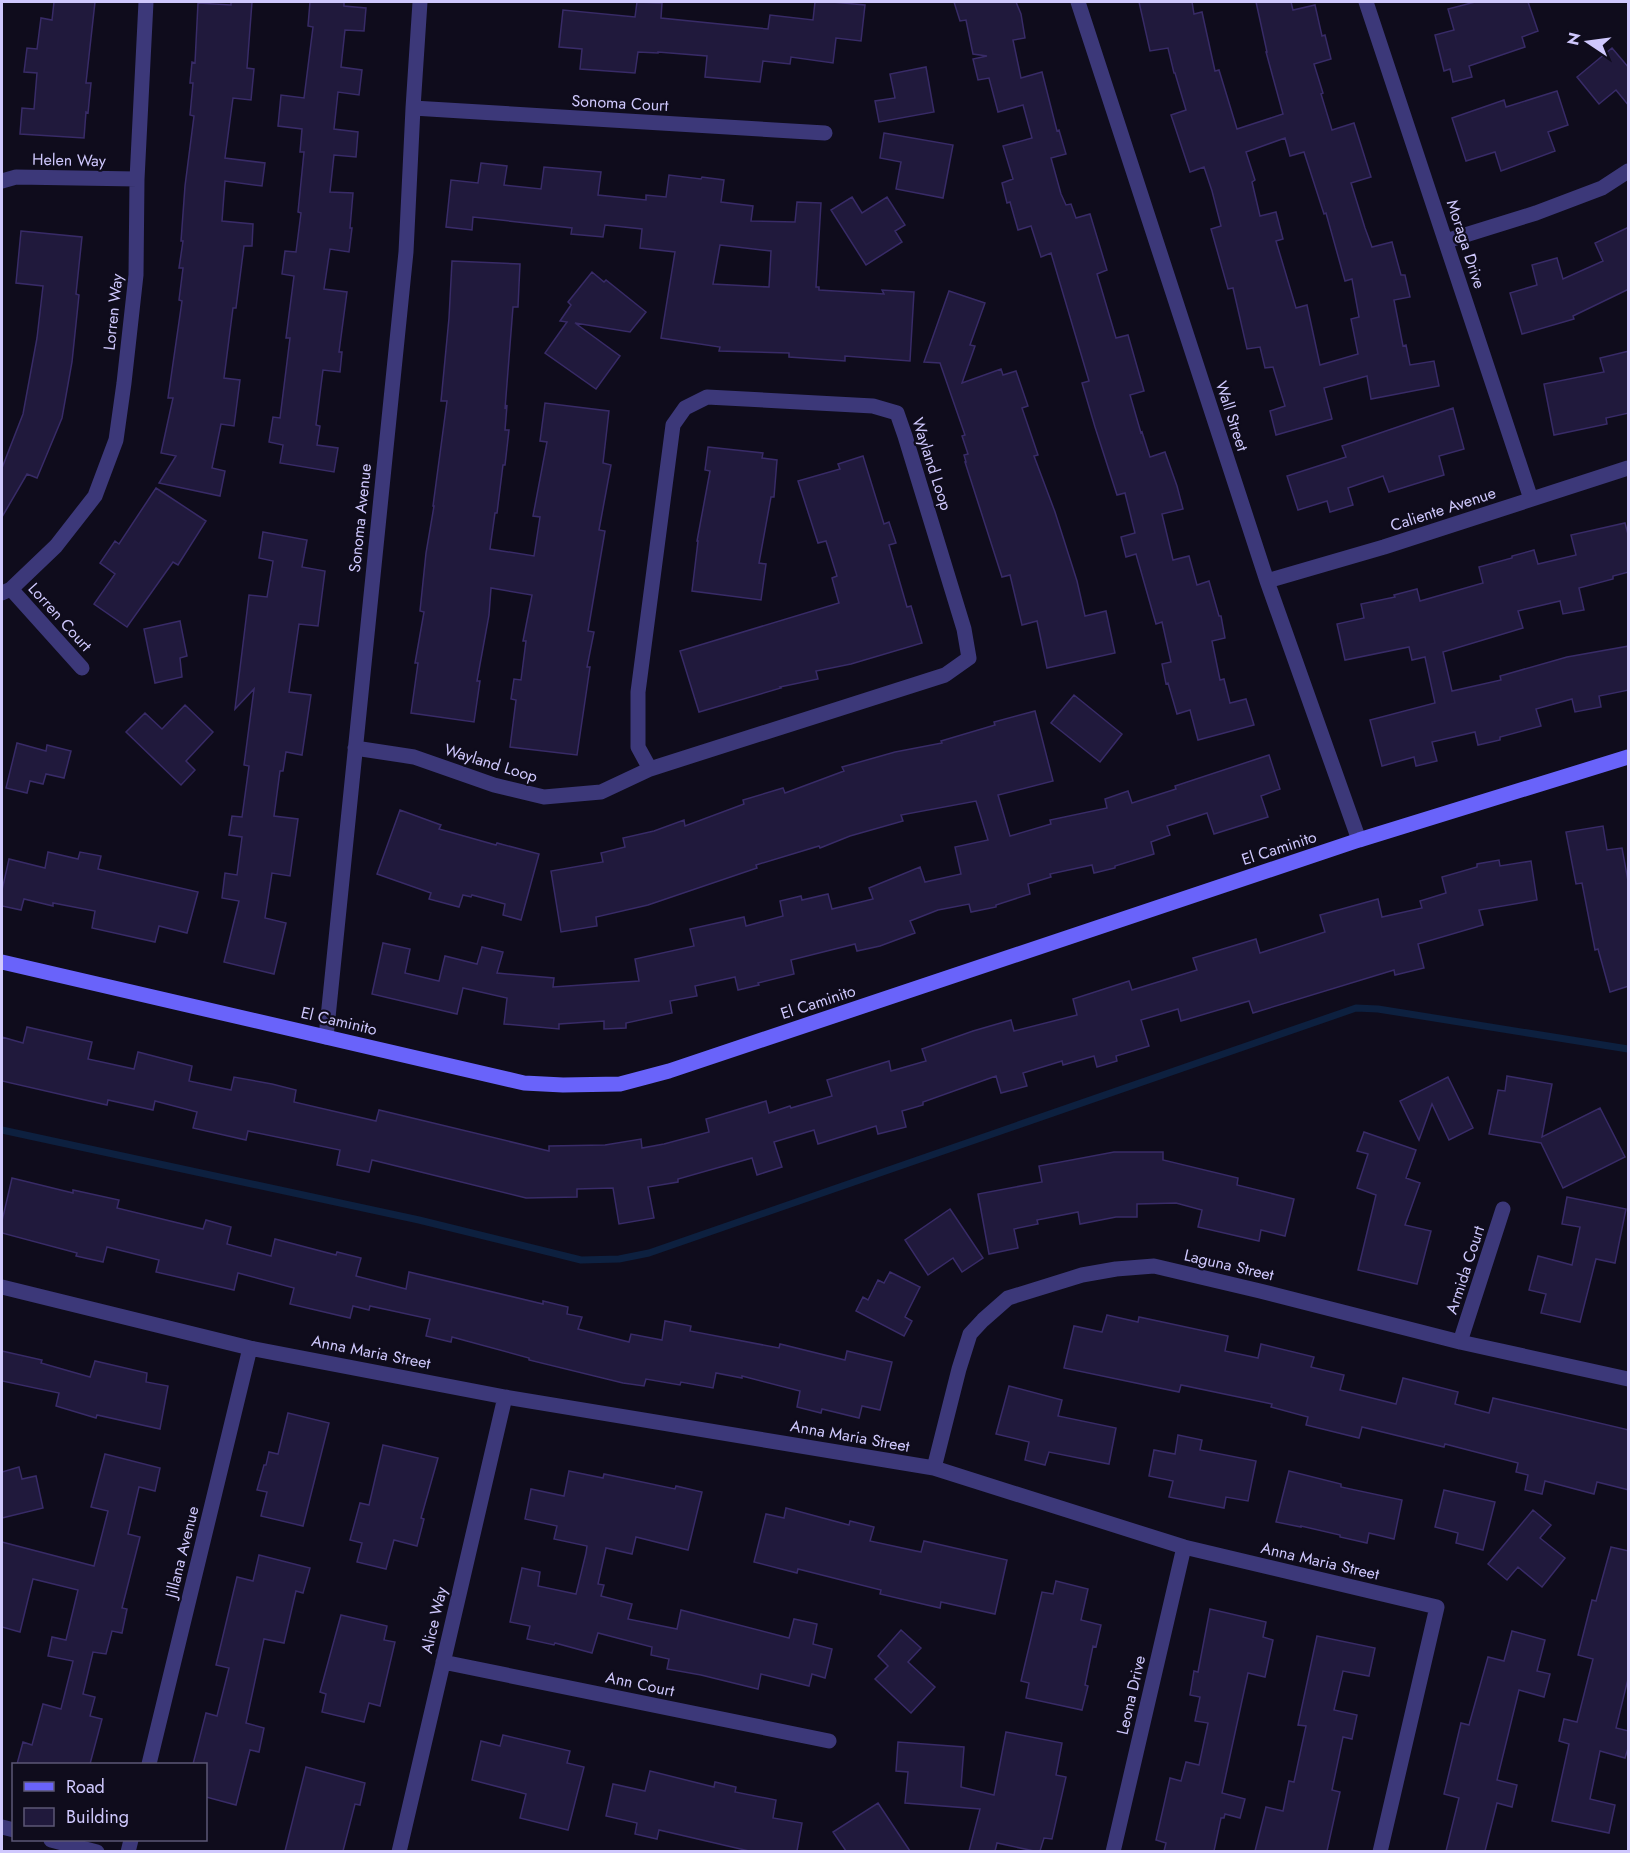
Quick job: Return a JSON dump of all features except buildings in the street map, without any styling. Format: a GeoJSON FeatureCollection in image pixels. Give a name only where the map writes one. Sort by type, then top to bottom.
{"type":"FeatureCollection","features":[{"type":"Feature","properties":{"kind":"street","name":"Lorren Way"},"geometry":{"type":"LineString","coordinates":[[6,591],[56,546],[95,496],[116,440],[136,275],[137,179],[146,2]]}},
{"type":"Feature","properties":{"kind":"street","name":"Sonoma Avenue"},"geometry":{"type":"LineString","coordinates":[[326,1037],[406,252],[412,108],[420,2]]}},
{"type":"Feature","properties":{"kind":"street","name":"Wall Street"},"geometry":{"type":"LineString","coordinates":[[1078,2],[1267,582],[1359,840]]}},
{"type":"Feature","properties":{"kind":"street","name":"Moraga Drive"},"geometry":{"type":"LineString","coordinates":[[1366,2],[1531,499]]}},
{"type":"Feature","properties":{"kind":"street","name":"Sonoma Court"},"geometry":{"type":"LineString","coordinates":[[412,108],[825,133]]}},
{"type":"Feature","properties":{"kind":"street"},"geometry":{"type":"LineString","coordinates":[[1446,241],[1536,213],[1602,188],[1629,171]]}},
{"type":"Feature","properties":{"kind":"street","name":"Helen Way"},"geometry":{"type":"LineString","coordinates":[[2,181],[16,177],[137,179]]}},
{"type":"Feature","properties":{"kind":"street","name":"Wayland Loop"},"geometry":{"type":"LineString","coordinates":[[355,748],[414,757],[494,785],[544,797],[601,792],[650,770],[945,675],[969,658],[964,629],[897,413],[873,406],[707,397],[685,408],[673,425],[638,692],[638,747],[650,770]]}},
{"type":"Feature","properties":{"kind":"street","name":"Caliente Avenue"},"geometry":{"type":"LineString","coordinates":[[1267,582],[1629,468]]}},
{"type":"Feature","properties":{"kind":"street","name":"Lorren Court"},"geometry":{"type":"LineString","coordinates":[[6,591],[82,668]]}},
{"type":"Feature","properties":{"kind":"street","name":"El Caminito"},"geometry":{"type":"LineString","coordinates":[[2,962],[524,1083],[620,1084],[669,1071],[1359,840],[1629,757]]}},
{"type":"Feature","properties":{"kind":"street","name":"Armida Court"},"geometry":{"type":"LineString","coordinates":[[1460,1342],[1503,1209]]}},
{"type":"Feature","properties":{"kind":"street","name":"Laguna Street"},"geometry":{"type":"LineString","coordinates":[[934,1468],[970,1334],[1008,1298],[1082,1275],[1116,1269],[1154,1266],[1460,1342],[1629,1378]]}},
{"type":"Feature","properties":{"kind":"street","name":"Anna Maria Street"},"geometry":{"type":"LineString","coordinates":[[2,1287],[250,1348],[505,1397],[934,1468],[1184,1548],[1437,1607],[1380,1851]]}},
{"type":"Feature","properties":{"kind":"street","name":"Jillana Avenue"},"geometry":{"type":"LineString","coordinates":[[149,1763],[250,1348]]}},
{"type":"Feature","properties":{"kind":"street","name":"Alice Way"},"geometry":{"type":"LineString","coordinates":[[399,1851],[505,1397]]}},
{"type":"Feature","properties":{"kind":"street","name":"Leona Drive"},"geometry":{"type":"LineString","coordinates":[[1113,1851],[1184,1548]]}},
{"type":"Feature","properties":{"kind":"street","name":"Ann Court"},"geometry":{"type":"LineString","coordinates":[[443,1662],[829,1741]]}},
{"type":"Feature","properties":{"kind":"street"},"geometry":{"type":"LineString","coordinates":[[59,1841],[97,1851]]}},
{"type":"Feature","properties":{"kind":"waterway"},"geometry":{"type":"LineString","coordinates":[[2,1130],[419,1220],[581,1260],[619,1259],[649,1253],[1356,1008],[1378,1009],[1628,1049]]}}]}
